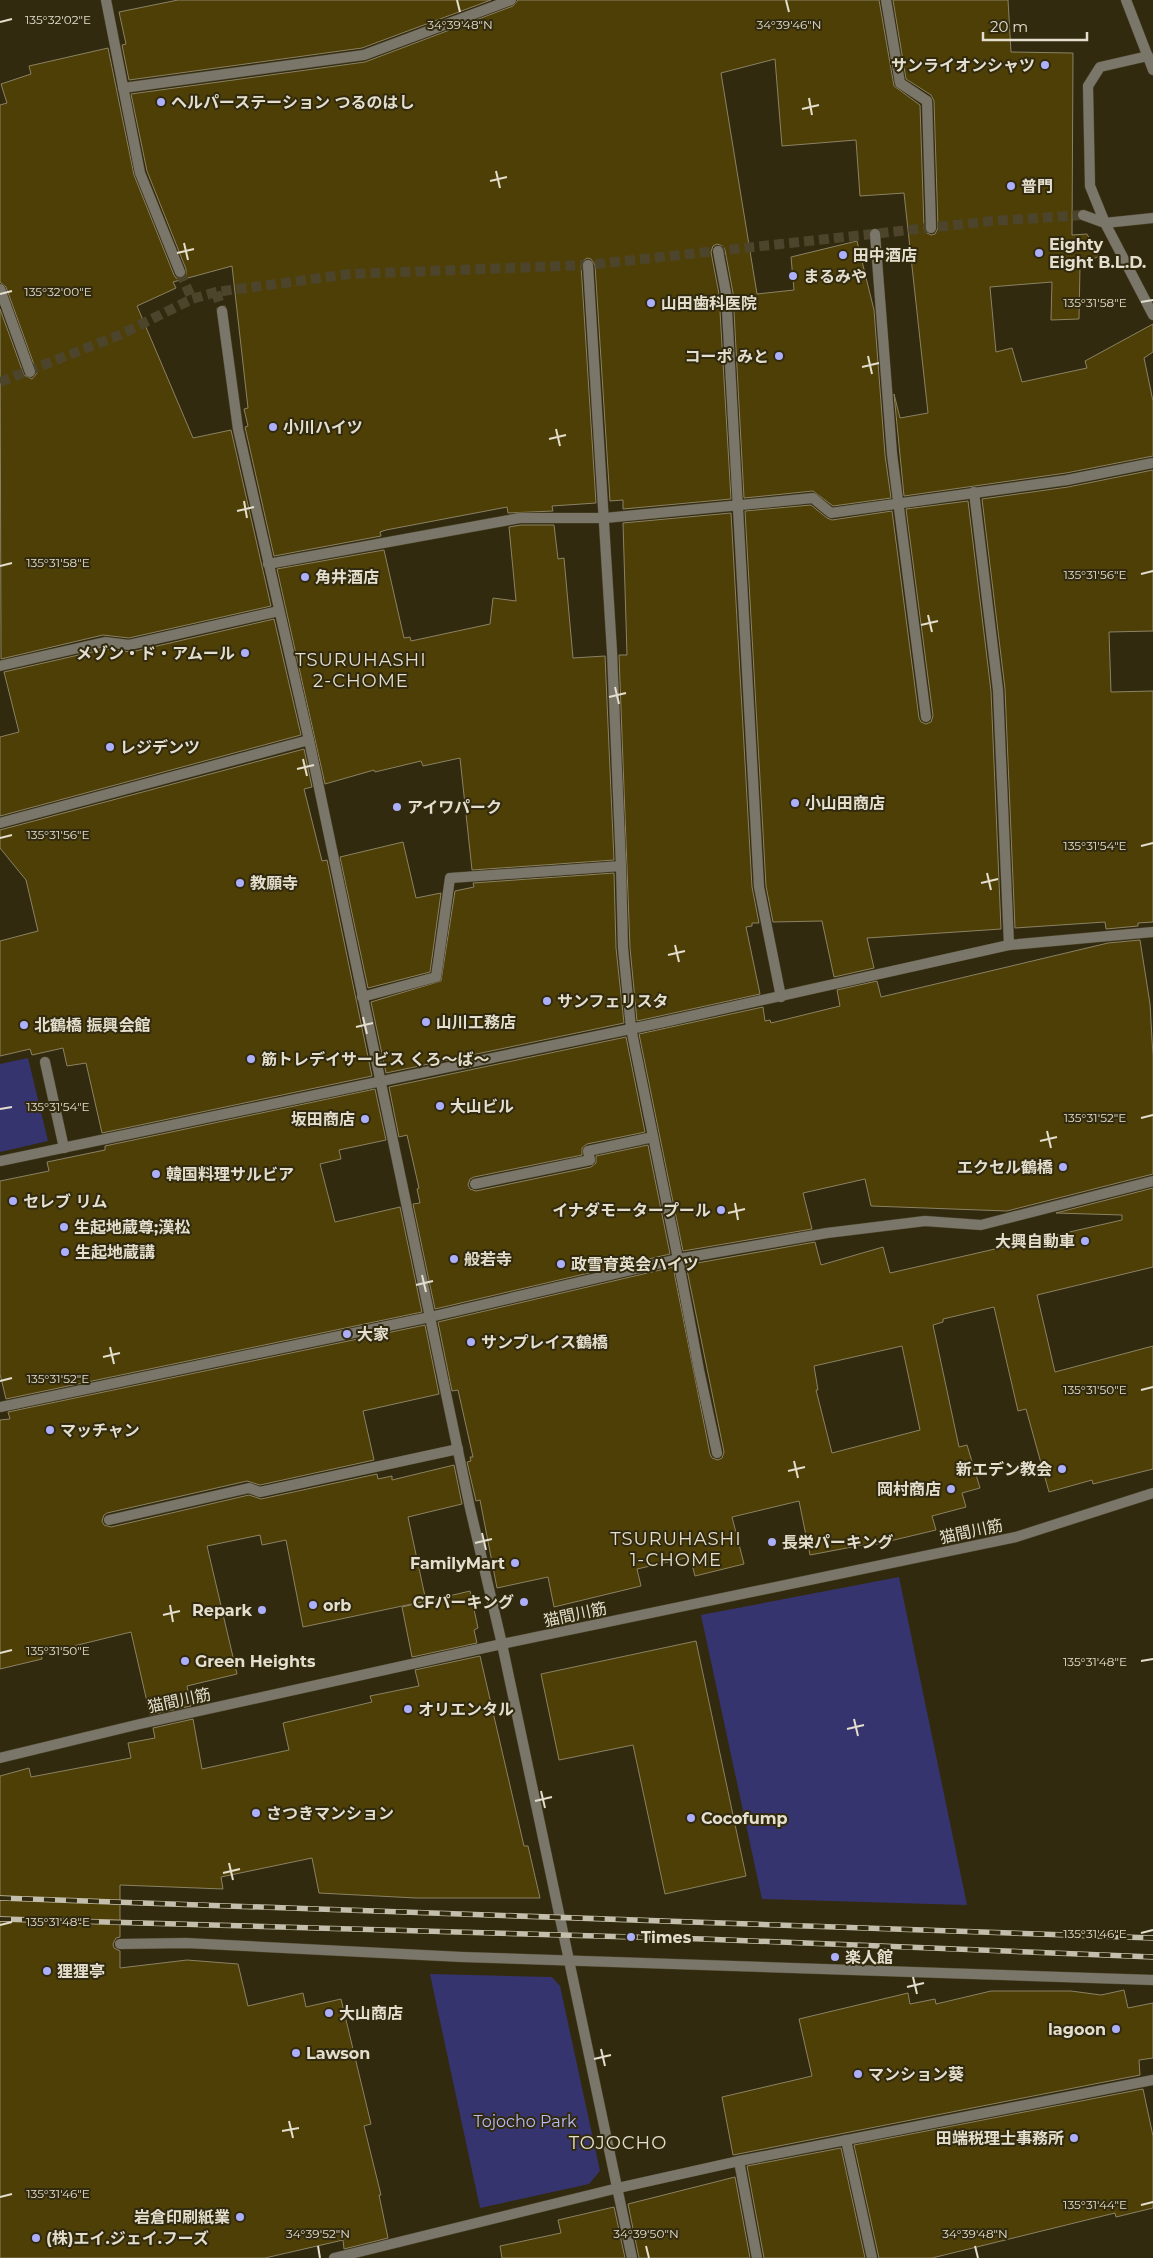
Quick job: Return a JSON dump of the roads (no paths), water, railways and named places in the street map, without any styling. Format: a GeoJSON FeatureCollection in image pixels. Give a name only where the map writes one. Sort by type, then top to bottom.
{"type":"FeatureCollection","features":[{"type":"Feature","properties":{"kind":"street"},"geometry":{"type":"LineString","coordinates":[[106,0],[140,174],[180,272]]}},
{"type":"Feature","properties":{"kind":"street"},"geometry":{"type":"LineString","coordinates":[[123,88],[364,55],[511,0]]}},
{"type":"Feature","properties":{"kind":"street"},"geometry":{"type":"LineString","coordinates":[[886,0],[900,84],[928,101],[931,228]]}},
{"type":"Feature","properties":{"kind":"street"},"geometry":{"type":"LineString","coordinates":[[1126,0],[1153,70]]}},
{"type":"Feature","properties":{"kind":"street"},"geometry":{"type":"LineString","coordinates":[[1148,56],[1100,67],[1088,86],[1090,186],[1105,223],[1153,315]]}},
{"type":"Feature","properties":{"kind":"street"},"geometry":{"type":"LineString","coordinates":[[1083,215],[1105,223],[1153,218]]}},
{"type":"Feature","properties":{"kind":"street"},"geometry":{"type":"LineString","coordinates":[[875,234],[879,303],[898,502],[926,716]]}},
{"type":"Feature","properties":{"kind":"street"},"geometry":{"type":"LineString","coordinates":[[718,251],[726,293],[759,887],[781,996]]}},
{"type":"Feature","properties":{"kind":"street"},"geometry":{"type":"LineString","coordinates":[[588,265],[604,518],[621,866],[623,948],[631,1028],[717,1453]]}},
{"type":"Feature","properties":{"kind":"street"},"geometry":{"type":"LineString","coordinates":[[0,289],[30,372]]}},
{"type":"Feature","properties":{"kind":"street"},"geometry":{"type":"LineString","coordinates":[[222,311],[238,429],[309,740],[458,1449],[502,1644],[632,2258]]}},
{"type":"Feature","properties":{"kind":"street"},"geometry":{"type":"LineString","coordinates":[[268,564],[520,518],[604,518],[813,498],[831,513],[898,502],[1067,480],[1153,463]]}},
{"type":"Feature","properties":{"kind":"street"},"geometry":{"type":"LineString","coordinates":[[974,492],[998,690],[1009,945]]}},
{"type":"Feature","properties":{"kind":"street"},"geometry":{"type":"LineString","coordinates":[[0,666],[105,642],[129,645],[279,611]]}},
{"type":"Feature","properties":{"kind":"street"},"geometry":{"type":"LineString","coordinates":[[0,823],[309,740]]}},
{"type":"Feature","properties":{"kind":"street"},"geometry":{"type":"LineString","coordinates":[[362,997],[436,977],[450,878],[621,866]]}},
{"type":"Feature","properties":{"kind":"street"},"geometry":{"type":"LineString","coordinates":[[0,1161],[380,1082],[1009,945],[1153,932]]}},
{"type":"Feature","properties":{"kind":"street"},"geometry":{"type":"LineString","coordinates":[[45,1062],[64,1148]]}},
{"type":"Feature","properties":{"kind":"street"},"geometry":{"type":"LineString","coordinates":[[475,1184],[590,1160],[588,1150],[653,1137]]}},
{"type":"Feature","properties":{"kind":"street"},"geometry":{"type":"LineString","coordinates":[[0,1407],[430,1317],[678,1259],[827,1233],[925,1221],[981,1225],[1153,1181]]}},
{"type":"Feature","properties":{"kind":"street"},"geometry":{"type":"LineString","coordinates":[[109,1520],[249,1488],[260,1492],[458,1449]]}},
{"type":"Feature","properties":{"kind":"street","name":"猫間川筋"},"geometry":{"type":"LineString","coordinates":[[0,1758],[140,1724],[502,1644],[1016,1537],[1153,1493]]}},
{"type":"Feature","properties":{"kind":"street"},"geometry":{"type":"LineString","coordinates":[[120,1944],[186,1943],[462,1957],[568,1959],[1153,1980]]}},
{"type":"Feature","properties":{"kind":"street"},"geometry":{"type":"LineString","coordinates":[[334,2258],[618,2188],[739,2161],[1153,2080]]}},
{"type":"Feature","properties":{"kind":"street"},"geometry":{"type":"LineString","coordinates":[[846,2140],[872,2258]]}},
{"type":"Feature","properties":{"kind":"street"},"geometry":{"type":"LineString","coordinates":[[739,2161],[757,2258]]}},
{"type":"Feature","properties":{"kind":"tunnel"},"geometry":{"type":"LineString","coordinates":[[0,382],[122,334],[192,299],[216,292],[350,274],[588,265],[992,221],[1083,215]]}},
{"type":"Feature","properties":{"kind":"tunnel"},"geometry":{"type":"LineString","coordinates":[[180,272],[192,299]]}},
{"type":"Feature","properties":{"kind":"tunnel"},"geometry":{"type":"LineString","coordinates":[[216,292],[222,311]]}},
{"type":"Feature","properties":{"kind":"railway"},"geometry":{"type":"LineString","coordinates":[[0,1898],[1153,1938]]}},
{"type":"Feature","properties":{"kind":"railway"},"geometry":{"type":"LineString","coordinates":[[0,1919],[703,1939],[1153,1957]]}},
{"type":"Feature","properties":{"kind":"place","name":"サンライオンシャツ"},"geometry":{"type":"Point","coordinates":[1045,65]}},
{"type":"Feature","properties":{"kind":"place","name":"ヘルパーステーション つるのはし"},"geometry":{"type":"Point","coordinates":[161,102]}},
{"type":"Feature","properties":{"kind":"place","name":"普門"},"geometry":{"type":"Point","coordinates":[1011,186]}},
{"type":"Feature","properties":{"kind":"place","name":"Eighty Eight B.L.D."},"geometry":{"type":"Point","coordinates":[1039,253]}},
{"type":"Feature","properties":{"kind":"place","name":"田中酒店"},"geometry":{"type":"Point","coordinates":[843,255]}},
{"type":"Feature","properties":{"kind":"place","name":"まるみや"},"geometry":{"type":"Point","coordinates":[793,276]}},
{"type":"Feature","properties":{"kind":"place","name":"山田歯科医院"},"geometry":{"type":"Point","coordinates":[651,303]}},
{"type":"Feature","properties":{"kind":"place","name":"コーポ みと"},"geometry":{"type":"Point","coordinates":[779,356]}},
{"type":"Feature","properties":{"kind":"place","name":"小川ハイツ"},"geometry":{"type":"Point","coordinates":[273,427]}},
{"type":"Feature","properties":{"kind":"place","name":"角井酒店"},"geometry":{"type":"Point","coordinates":[305,577]}},
{"type":"Feature","properties":{"kind":"place","name":"メゾン・ド・アムール"},"geometry":{"type":"Point","coordinates":[245,653]}},
{"type":"Feature","properties":{"kind":"place","name":"レジデンツ"},"geometry":{"type":"Point","coordinates":[110,747]}},
{"type":"Feature","properties":{"kind":"place","name":"小山田商店"},"geometry":{"type":"Point","coordinates":[795,803]}},
{"type":"Feature","properties":{"kind":"place","name":"アイワパーク"},"geometry":{"type":"Point","coordinates":[397,807]}},
{"type":"Feature","properties":{"kind":"place","name":"教願寺"},"geometry":{"type":"Point","coordinates":[240,883]}},
{"type":"Feature","properties":{"kind":"place","name":"サンフェリスタ"},"geometry":{"type":"Point","coordinates":[547,1001]}},
{"type":"Feature","properties":{"kind":"place","name":"山川工務店"},"geometry":{"type":"Point","coordinates":[426,1022]}},
{"type":"Feature","properties":{"kind":"place","name":"北鶴橋 振興会館"},"geometry":{"type":"Point","coordinates":[24,1025]}},
{"type":"Feature","properties":{"kind":"place","name":"筋トレデイサービス くろ〜ば〜"},"geometry":{"type":"Point","coordinates":[251,1059]}},
{"type":"Feature","properties":{"kind":"place","name":"大山ビル"},"geometry":{"type":"Point","coordinates":[440,1106]}},
{"type":"Feature","properties":{"kind":"place","name":"坂田商店"},"geometry":{"type":"Point","coordinates":[365,1119]}},
{"type":"Feature","properties":{"kind":"place","name":"エクセル鶴橋"},"geometry":{"type":"Point","coordinates":[1063,1167]}},
{"type":"Feature","properties":{"kind":"place","name":"韓国料理サルビア"},"geometry":{"type":"Point","coordinates":[156,1174]}},
{"type":"Feature","properties":{"kind":"place","name":"セレブ リム"},"geometry":{"type":"Point","coordinates":[13,1201]}},
{"type":"Feature","properties":{"kind":"place","name":"イナダモータープール"},"geometry":{"type":"Point","coordinates":[721,1210]}},
{"type":"Feature","properties":{"kind":"place","name":"生起地蔵尊;漢松"},"geometry":{"type":"Point","coordinates":[64,1227]}},
{"type":"Feature","properties":{"kind":"place","name":"大興自動車"},"geometry":{"type":"Point","coordinates":[1085,1241]}},
{"type":"Feature","properties":{"kind":"place","name":"生起地蔵講"},"geometry":{"type":"Point","coordinates":[65,1252]}},
{"type":"Feature","properties":{"kind":"place","name":"般若寺"},"geometry":{"type":"Point","coordinates":[454,1259]}},
{"type":"Feature","properties":{"kind":"place","name":"政雪育英会ハイツ"},"geometry":{"type":"Point","coordinates":[561,1264]}},
{"type":"Feature","properties":{"kind":"place","name":"大家"},"geometry":{"type":"Point","coordinates":[347,1334]}},
{"type":"Feature","properties":{"kind":"place","name":"サンプレイス鶴橋"},"geometry":{"type":"Point","coordinates":[471,1342]}},
{"type":"Feature","properties":{"kind":"place","name":"マッチャン"},"geometry":{"type":"Point","coordinates":[50,1430]}},
{"type":"Feature","properties":{"kind":"place","name":"新エデン教会"},"geometry":{"type":"Point","coordinates":[1062,1469]}},
{"type":"Feature","properties":{"kind":"place","name":"岡村商店"},"geometry":{"type":"Point","coordinates":[951,1489]}},
{"type":"Feature","properties":{"kind":"place","name":"長栄パーキング"},"geometry":{"type":"Point","coordinates":[772,1542]}},
{"type":"Feature","properties":{"kind":"place","name":"FamilyMart"},"geometry":{"type":"Point","coordinates":[515,1563]}},
{"type":"Feature","properties":{"kind":"place","name":"CFパーキング"},"geometry":{"type":"Point","coordinates":[524,1602]}},
{"type":"Feature","properties":{"kind":"place","name":"orb"},"geometry":{"type":"Point","coordinates":[313,1605]}},
{"type":"Feature","properties":{"kind":"place","name":"Repark"},"geometry":{"type":"Point","coordinates":[262,1610]}},
{"type":"Feature","properties":{"kind":"place","name":"Green Heights"},"geometry":{"type":"Point","coordinates":[185,1661]}},
{"type":"Feature","properties":{"kind":"place","name":"オリエンタル"},"geometry":{"type":"Point","coordinates":[408,1709]}},
{"type":"Feature","properties":{"kind":"place","name":"さつきマンション"},"geometry":{"type":"Point","coordinates":[256,1813]}},
{"type":"Feature","properties":{"kind":"place","name":"Cocofump"},"geometry":{"type":"Point","coordinates":[691,1818]}},
{"type":"Feature","properties":{"kind":"place","name":"Times"},"geometry":{"type":"Point","coordinates":[631,1937]}},
{"type":"Feature","properties":{"kind":"place","name":"楽人館"},"geometry":{"type":"Point","coordinates":[835,1957]}},
{"type":"Feature","properties":{"kind":"place","name":"狸狸亭"},"geometry":{"type":"Point","coordinates":[47,1971]}},
{"type":"Feature","properties":{"kind":"place","name":"大山商店"},"geometry":{"type":"Point","coordinates":[329,2013]}},
{"type":"Feature","properties":{"kind":"place","name":"lagoon"},"geometry":{"type":"Point","coordinates":[1116,2029]}},
{"type":"Feature","properties":{"kind":"place","name":"Lawson"},"geometry":{"type":"Point","coordinates":[296,2053]}},
{"type":"Feature","properties":{"kind":"place","name":"マンション葵"},"geometry":{"type":"Point","coordinates":[858,2074]}},
{"type":"Feature","properties":{"kind":"place","name":"田端税理士事務所"},"geometry":{"type":"Point","coordinates":[1074,2138]}},
{"type":"Feature","properties":{"kind":"place","name":"岩倉印刷紙業"},"geometry":{"type":"Point","coordinates":[240,2217]}},
{"type":"Feature","properties":{"kind":"place","name":"(株)エイ.ジェイ.フーズ"},"geometry":{"type":"Point","coordinates":[36,2238]}},
{"type":"Feature","properties":{"kind":"district","name":"TSURUHASHI 2-CHOME"},"geometry":{"type":"Point","coordinates":[361,670]}},
{"type":"Feature","properties":{"kind":"district","name":"TSURUHASHI 1-CHOME"},"geometry":{"type":"Point","coordinates":[676,1549]}},
{"type":"Feature","properties":{"kind":"district","name":"TOJOCHO"},"geometry":{"type":"Point","coordinates":[618,2143]}},
{"type":"Feature","properties":{"kind":"park label","name":"Tojocho Park"},"geometry":{"type":"Point","coordinates":[525,2121]}}]}
